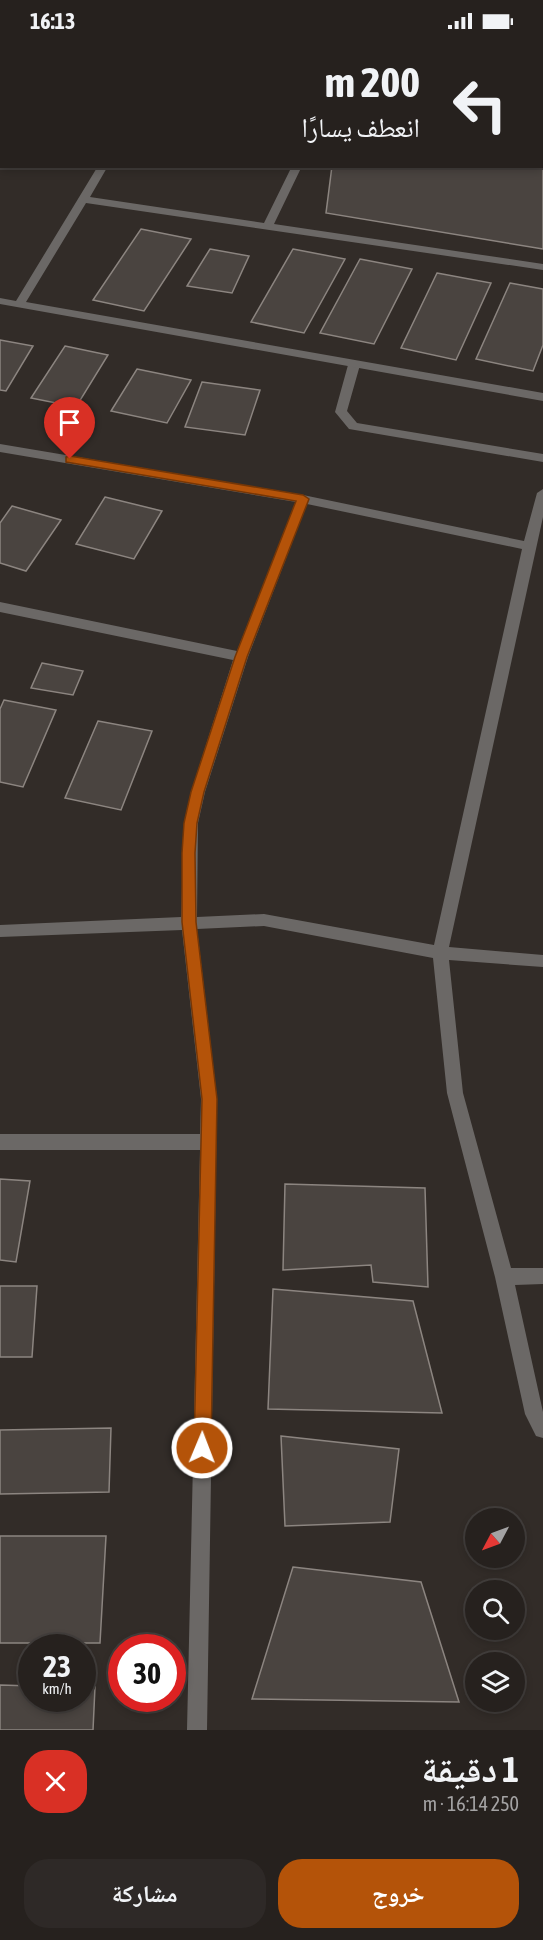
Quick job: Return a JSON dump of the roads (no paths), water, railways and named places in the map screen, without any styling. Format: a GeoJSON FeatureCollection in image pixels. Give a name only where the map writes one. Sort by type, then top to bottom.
{"type":"FeatureCollection","features":[{"type":"Feature","properties":{"kind":"street"},"geometry":{"type":"LineString","coordinates":[[19,305],[102,168]]}},
{"type":"Feature","properties":{"kind":"street"},"geometry":{"type":"LineString","coordinates":[[267,227],[296,168]]}},
{"type":"Feature","properties":{"kind":"street"},"geometry":{"type":"LineString","coordinates":[[83,200],[543,267]]}},
{"type":"Feature","properties":{"kind":"street"},"geometry":{"type":"LineString","coordinates":[[0,302],[543,397]]}},
{"type":"Feature","properties":{"kind":"street"},"geometry":{"type":"LineString","coordinates":[[354,365],[341,412],[353,426],[543,458]]}},
{"type":"Feature","properties":{"kind":"street"},"geometry":{"type":"LineString","coordinates":[[0,448],[303,499],[529,546]]}},
{"type":"Feature","properties":{"kind":"street"},"geometry":{"type":"LineString","coordinates":[[543,493],[529,546],[440,953],[455,1093],[504,1277],[534,1414],[543,1429]]}},
{"type":"Feature","properties":{"kind":"street"},"geometry":{"type":"LineString","coordinates":[[197,1730],[209,1099],[189,922],[188,853],[191,823],[198,792],[241,657],[303,499]]}},
{"type":"Feature","properties":{"kind":"street"},"geometry":{"type":"LineString","coordinates":[[0,608],[241,657]]}},
{"type":"Feature","properties":{"kind":"street"},"geometry":{"type":"LineString","coordinates":[[0,931],[264,920],[440,953],[543,961]]}},
{"type":"Feature","properties":{"kind":"street"},"geometry":{"type":"LineString","coordinates":[[0,1142],[208,1142]]}},
{"type":"Feature","properties":{"kind":"street"},"geometry":{"type":"LineString","coordinates":[[504,1277],[543,1276]]}}]}
